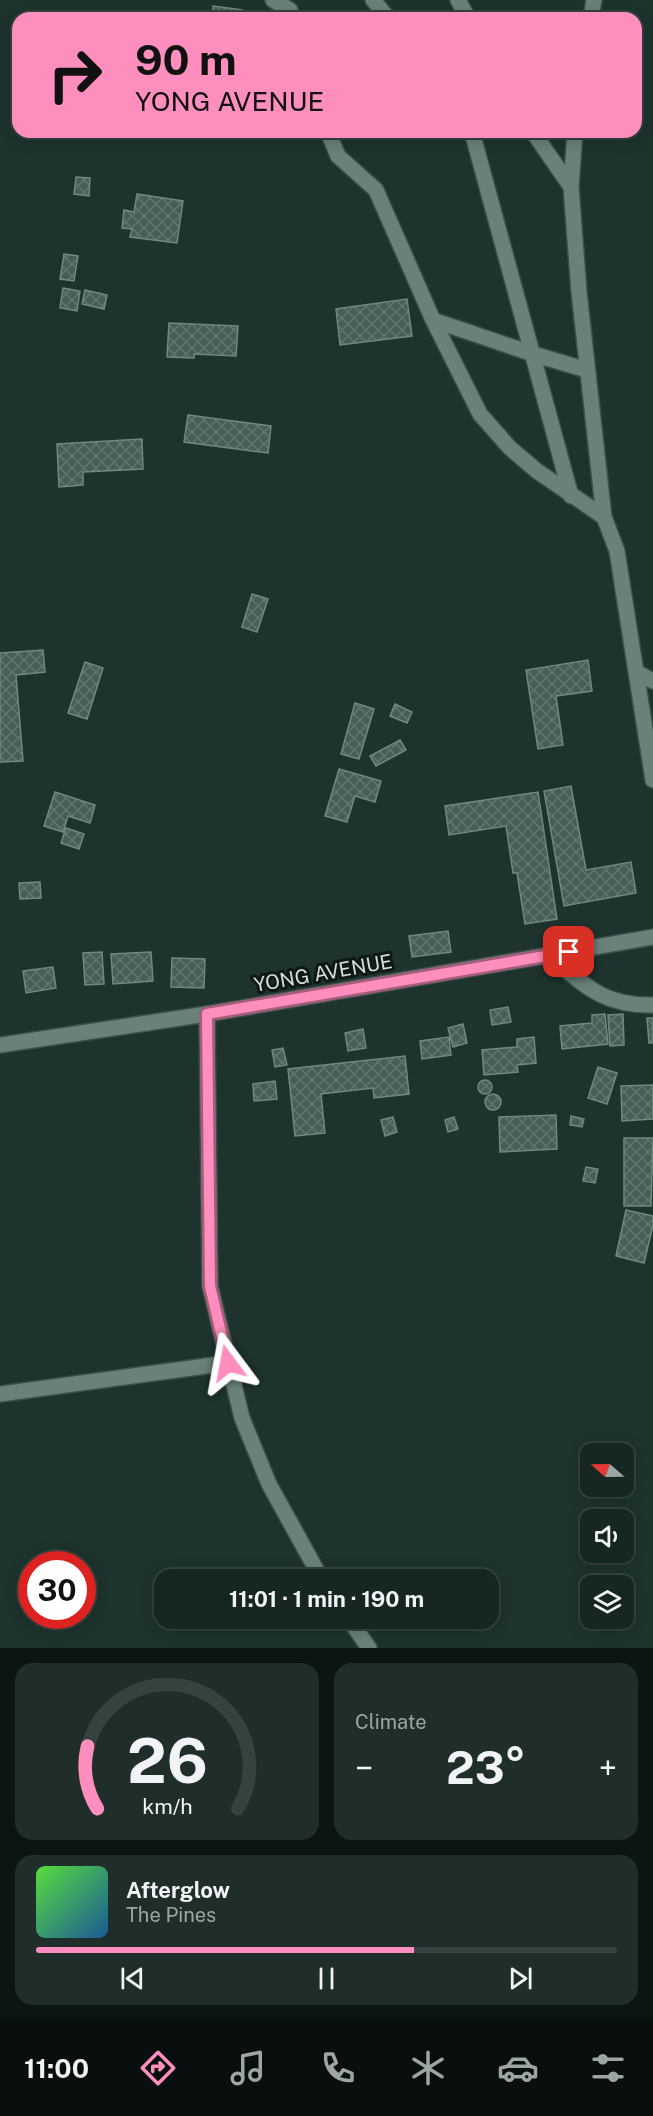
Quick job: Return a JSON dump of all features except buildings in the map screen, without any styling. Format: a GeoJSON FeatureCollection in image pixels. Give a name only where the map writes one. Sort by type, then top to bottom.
{"type":"FeatureCollection","features":[{"type":"Feature","properties":{"kind":"street"},"geometry":{"type":"LineString","coordinates":[[273,0],[290,9]]}},
{"type":"Feature","properties":{"kind":"street"},"geometry":{"type":"LineString","coordinates":[[373,0],[383,12]]}},
{"type":"Feature","properties":{"kind":"street"},"geometry":{"type":"LineString","coordinates":[[330,138],[338,156],[375,190],[432,320],[480,414],[510,448],[537,471],[604,517]]}},
{"type":"Feature","properties":{"kind":"street"},"geometry":{"type":"LineString","coordinates":[[474,138],[571,496]]}},
{"type":"Feature","properties":{"kind":"street"},"geometry":{"type":"LineString","coordinates":[[537,138],[571,187]]}},
{"type":"Feature","properties":{"kind":"street"},"geometry":{"type":"LineString","coordinates":[[575,138],[571,187],[587,370],[604,517],[617,551],[653,780]]}},
{"type":"Feature","properties":{"kind":"street"},"geometry":{"type":"LineString","coordinates":[[432,320],[587,370]]}},
{"type":"Feature","properties":{"kind":"street"},"geometry":{"type":"LineString","coordinates":[[636,672],[653,681]]}},
{"type":"Feature","properties":{"kind":"street","name":"YONG AVENUE"},"geometry":{"type":"LineString","coordinates":[[0,1045],[207,1014],[653,937]]}},
{"type":"Feature","properties":{"kind":"street"},"geometry":{"type":"LineString","coordinates":[[548,956],[597,994],[617,1002],[653,1005]]}},
{"type":"Feature","properties":{"kind":"street"},"geometry":{"type":"LineString","coordinates":[[207,1014],[210,1286],[242,1418],[269,1484],[316,1569]]}},
{"type":"Feature","properties":{"kind":"street"},"geometry":{"type":"LineString","coordinates":[[0,1394],[228,1363]]}},
{"type":"Feature","properties":{"kind":"street"},"geometry":{"type":"LineString","coordinates":[[356,1629],[369,1648]]}},
{"type":"Feature","properties":{"kind":"route"},"geometry":{"type":"LineString","coordinates":[[228,1363],[210,1286],[207,1014],[569,952]]}}]}
